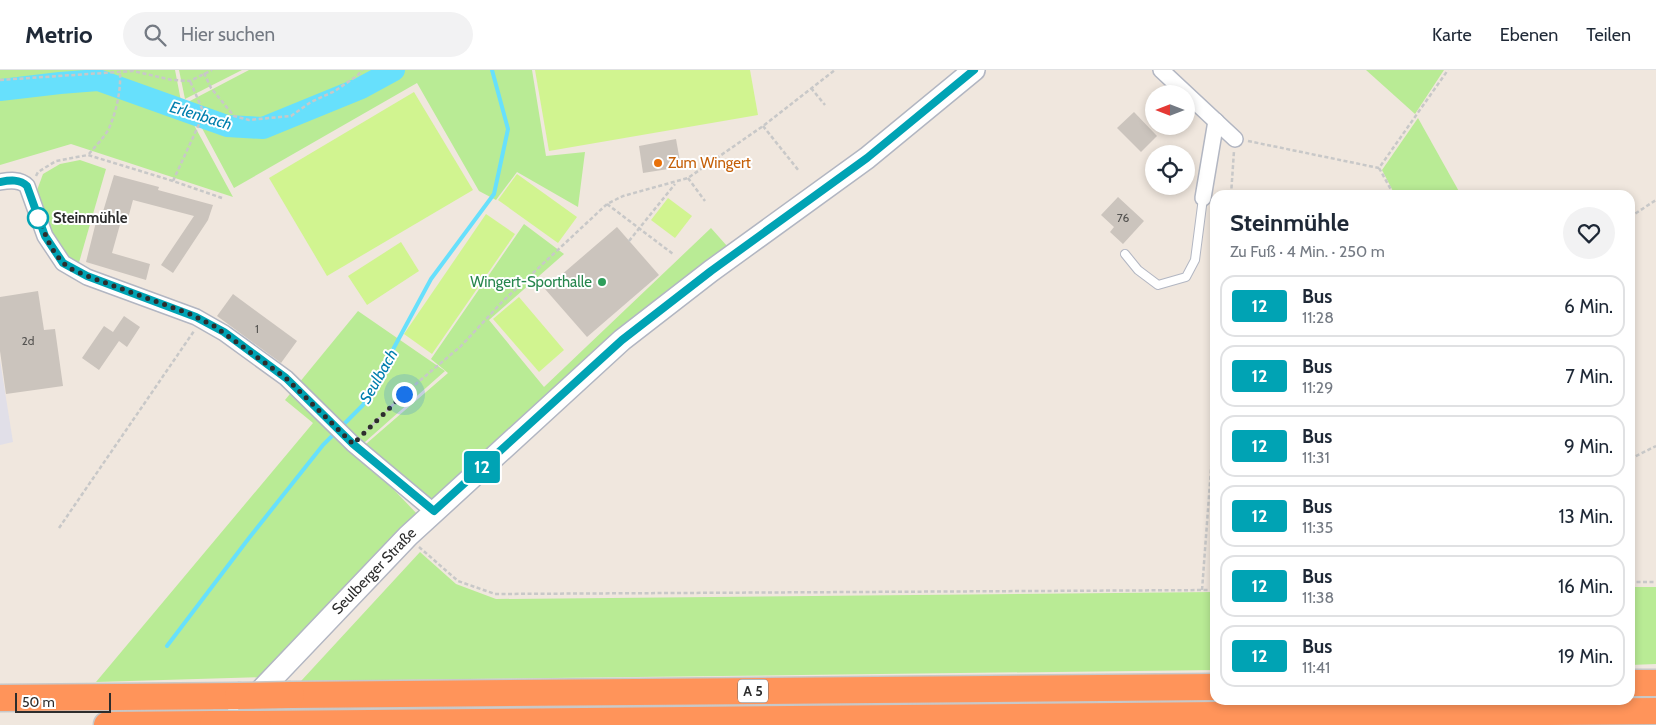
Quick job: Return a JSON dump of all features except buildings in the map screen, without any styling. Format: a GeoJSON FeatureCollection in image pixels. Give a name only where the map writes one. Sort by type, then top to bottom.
{"type":"FeatureCollection","features":[{"type":"Feature","properties":{"kind":"highway"},"geometry":{"type":"LineString","coordinates":[[1635,683],[1656,683]]}},
{"type":"Feature","properties":{"kind":"highway","name":"A 5"},"geometry":{"type":"LineString","coordinates":[[0,698],[1210,687]]}},
{"type":"Feature","properties":{"kind":"highway","name":"A 5"},"geometry":{"type":"LineString","coordinates":[[107,725],[1656,711]]}},
{"type":"Feature","properties":{"kind":"street","name":"Seulberger Straße"},"geometry":{"type":"LineString","coordinates":[[220,725],[434,511],[622,340],[711,271],[867,158],[974,70]]}},
{"type":"Feature","properties":{"kind":"street"},"geometry":{"type":"LineString","coordinates":[[1161,70],[1235,139]]}},
{"type":"Feature","properties":{"kind":"street"},"geometry":{"type":"LineString","coordinates":[[1203,198],[1216,121]]}},
{"type":"Feature","properties":{"kind":"street"},"geometry":{"type":"LineString","coordinates":[[0,182],[14,180],[22,182],[27,186],[47,240],[61,261],[69,268],[202,320],[224,332],[286,378],[351,442],[434,511]]}},
{"type":"Feature","properties":{"kind":"lane"},"geometry":{"type":"LineString","coordinates":[[1125,254],[1138,270],[1158,285],[1186,277],[1195,260],[1203,198]]}},
{"type":"Feature","properties":{"kind":"path"},"geometry":{"type":"LineString","coordinates":[[158,70],[159,77]]}},
{"type":"Feature","properties":{"kind":"path"},"geometry":{"type":"LineString","coordinates":[[0,80],[133,71],[172,80],[190,81],[212,70]]}},
{"type":"Feature","properties":{"kind":"path"},"geometry":{"type":"LineString","coordinates":[[204,73],[211,88],[234,116],[249,120],[291,116],[311,102],[335,91],[362,70]]}},
{"type":"Feature","properties":{"kind":"path"},"geometry":{"type":"LineString","coordinates":[[351,442],[461,346],[502,302],[607,204],[623,196],[688,178],[763,126],[835,70]]}},
{"type":"Feature","properties":{"kind":"path"},"geometry":{"type":"LineString","coordinates":[[1379,168],[1448,70]]}},
{"type":"Feature","properties":{"kind":"path"},"geometry":{"type":"LineString","coordinates":[[88,155],[110,127],[121,83],[120,72]]}},
{"type":"Feature","properties":{"kind":"path"},"geometry":{"type":"LineString","coordinates":[[173,181],[200,122],[202,111],[190,81]]}},
{"type":"Feature","properties":{"kind":"path"},"geometry":{"type":"LineString","coordinates":[[811,88],[824,105]]}},
{"type":"Feature","properties":{"kind":"path"},"geometry":{"type":"LineString","coordinates":[[763,126],[799,170]]}},
{"type":"Feature","properties":{"kind":"path"},"geometry":{"type":"LineString","coordinates":[[1231,190],[1235,139],[1379,168],[1391,190]]}},
{"type":"Feature","properties":{"kind":"path"},"geometry":{"type":"LineString","coordinates":[[30,194],[38,172],[56,161],[88,155],[222,198]]}},
{"type":"Feature","properties":{"kind":"path"},"geometry":{"type":"LineString","coordinates":[[688,178],[705,201]]}},
{"type":"Feature","properties":{"kind":"path"},"geometry":{"type":"LineString","coordinates":[[629,241],[676,182]]}},
{"type":"Feature","properties":{"kind":"path"},"geometry":{"type":"LineString","coordinates":[[1635,214],[1656,200]]}},
{"type":"Feature","properties":{"kind":"path"},"geometry":{"type":"LineString","coordinates":[[607,204],[674,254]]}},
{"type":"Feature","properties":{"kind":"path"},"geometry":{"type":"LineString","coordinates":[[59,528],[202,320]]}},
{"type":"Feature","properties":{"kind":"path"},"geometry":{"type":"LineString","coordinates":[[1635,456],[1656,446]]}},
{"type":"Feature","properties":{"kind":"path"},"geometry":{"type":"LineString","coordinates":[[1202,590],[1210,482]]}},
{"type":"Feature","properties":{"kind":"path"},"geometry":{"type":"LineString","coordinates":[[414,543],[458,581],[495,594],[1210,590]]}},
{"type":"Feature","properties":{"kind":"path"},"geometry":{"type":"LineString","coordinates":[[1635,582],[1656,582]]}},
{"type":"Feature","properties":{"kind":"shaded area"},"geometry":{"type":"Polygon","coordinates":[[[0,360],[13,442],[0,445],[0,360]]]}},
{"type":"Feature","properties":{"kind":"green space"},"geometry":{"type":"Polygon","coordinates":[[[0,70],[175,70],[181,101],[233,197],[71,144],[0,165],[0,70]]]}},
{"type":"Feature","properties":{"kind":"green space"},"geometry":{"type":"Polygon","coordinates":[[[179,70],[242,70],[185,99],[179,70]]]}},
{"type":"Feature","properties":{"kind":"green space"},"geometry":{"type":"Polygon","coordinates":[[[249,70],[532,70],[546,156],[585,152],[578,207],[517,172],[496,200],[479,191],[417,83],[234,188],[188,102],[249,70]]]}},
{"type":"Feature","properties":{"kind":"green space"},"geometry":{"type":"Polygon","coordinates":[[[535,70],[750,70],[758,115],[549,151],[535,70]]]}},
{"type":"Feature","properties":{"kind":"green space"},"geometry":{"type":"Polygon","coordinates":[[[1366,70],[1444,70],[1415,114],[1366,70]]]}},
{"type":"Feature","properties":{"kind":"green space"},"geometry":{"type":"Polygon","coordinates":[[[414,92],[473,190],[327,276],[269,178],[414,92]]]}},
{"type":"Feature","properties":{"kind":"green space"},"geometry":{"type":"Polygon","coordinates":[[[1418,118],[1458,190],[1392,190],[1382,170],[1418,118]]]}},
{"type":"Feature","properties":{"kind":"green space"},"geometry":{"type":"Polygon","coordinates":[[[80,160],[106,169],[78,266],[55,246],[36,193],[43,174],[60,164],[80,160]]]}},
{"type":"Feature","properties":{"kind":"green space"},"geometry":{"type":"Polygon","coordinates":[[[517,174],[577,217],[558,243],[498,200],[517,174]]]}},
{"type":"Feature","properties":{"kind":"green space"},"geometry":{"type":"Polygon","coordinates":[[[668,198],[692,216],[675,238],[651,220],[668,198]]]}},
{"type":"Feature","properties":{"kind":"green space"},"geometry":{"type":"Polygon","coordinates":[[[486,214],[515,234],[432,354],[404,334],[486,214]]]}},
{"type":"Feature","properties":{"kind":"green space"},"geometry":{"type":"Polygon","coordinates":[[[524,224],[564,254],[489,320],[544,387],[711,228],[727,246],[430,504],[359,450],[448,373],[431,359],[524,224]]]}},
{"type":"Feature","properties":{"kind":"green space"},"geometry":{"type":"Polygon","coordinates":[[[401,242],[419,271],[367,305],[348,276],[401,242]]]}},
{"type":"Feature","properties":{"kind":"green space"},"geometry":{"type":"Polygon","coordinates":[[[519,297],[564,350],[539,372],[493,319],[519,297]]]}},
{"type":"Feature","properties":{"kind":"green space"},"geometry":{"type":"Polygon","coordinates":[[[358,311],[445,371],[356,450],[419,516],[267,677],[96,682],[313,423],[285,400],[358,311]]]}},
{"type":"Feature","properties":{"kind":"green space"},"geometry":{"type":"Polygon","coordinates":[[[420,552],[456,584],[496,599],[1210,592],[1210,670],[301,681],[420,552]]]}},
{"type":"Feature","properties":{"kind":"green space"},"geometry":{"type":"Polygon","coordinates":[[[1635,587],[1656,587],[1656,664],[1635,665],[1635,587]]]}},
{"type":"Feature","properties":{"kind":"waterway","name":"Erlenbach"},"geometry":{"type":"LineString","coordinates":[[0,90],[98,80],[227,126],[263,128],[361,88],[394,70]]}},
{"type":"Feature","properties":{"kind":"waterway","name":"Seulbach"},"geometry":{"type":"LineString","coordinates":[[341,427],[363,405],[431,279],[494,194],[508,129],[492,70]]}},
{"type":"Feature","properties":{"kind":"waterway","name":"Seulbach"},"geometry":{"type":"LineString","coordinates":[[167,646],[249,538],[323,445],[336,432]]}},
{"type":"Feature","properties":{"kind":"bus line","name":"12"},"geometry":{"type":"LineString","coordinates":[[0,182],[15,180],[27,186],[45,236],[66,266],[87,276],[190,314],[224,332],[286,378],[353,444],[434,511],[622,340],[711,271],[867,158],[974,70]]}},
{"type":"Feature","properties":{"kind":"place","name":"Zum Wingert"},"geometry":{"type":"Point","coordinates":[658,163]}},
{"type":"Feature","properties":{"kind":"place","name":"Steinmühle"},"geometry":{"type":"Point","coordinates":[38,218]}},
{"type":"Feature","properties":{"kind":"place","name":"Wingert-Sporthalle"},"geometry":{"type":"Point","coordinates":[602,282]}},
{"type":"Feature","properties":{"kind":"route"},"geometry":{"type":"LineString","coordinates":[[38,218],[51,247],[61,261],[69,268],[208,322],[286,378],[353,444],[404,394]]}}]}
